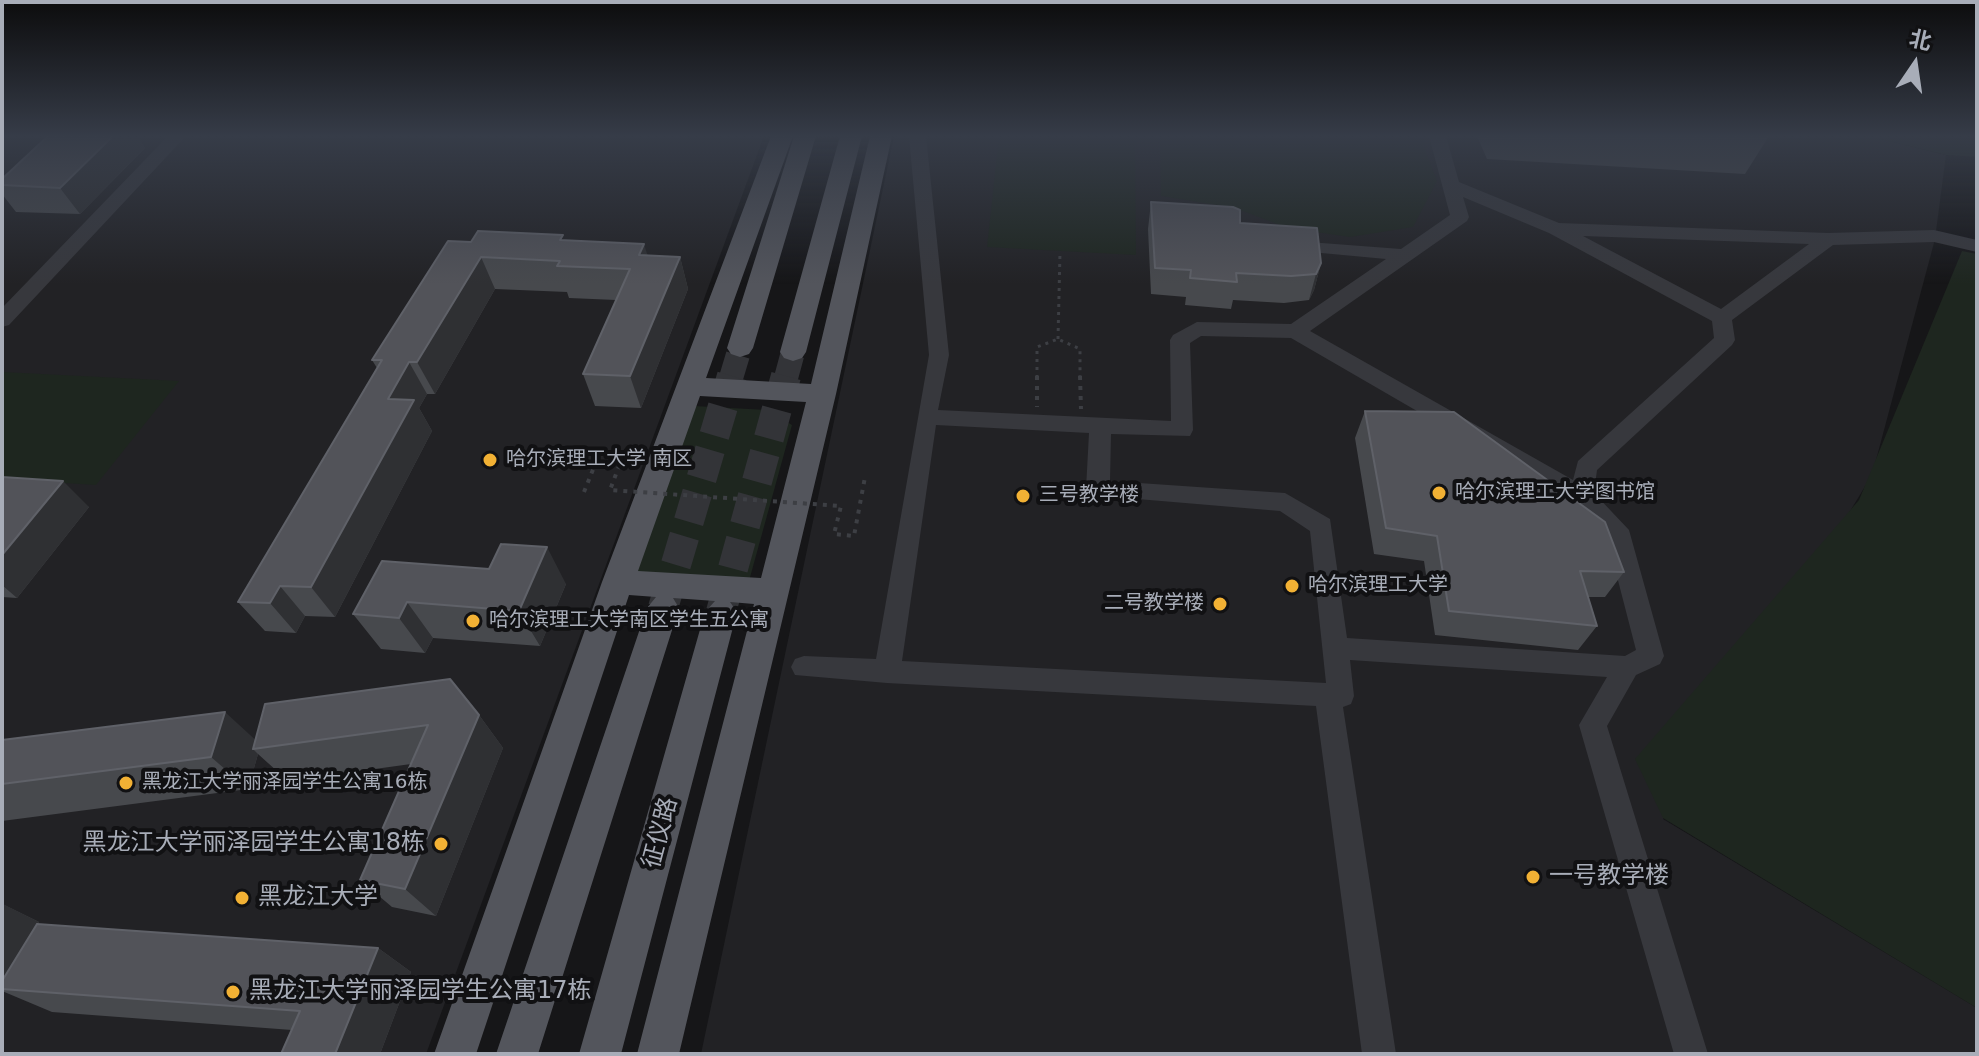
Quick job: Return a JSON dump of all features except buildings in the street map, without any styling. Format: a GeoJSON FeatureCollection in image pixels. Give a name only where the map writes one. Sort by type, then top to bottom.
{"type":"FeatureCollection","features":[{"type":"Feature","properties":{"kind":"main road"},"geometry":{"type":"LineString","coordinates":[[455,1054],[618,582],[764,185]]}},
{"type":"Feature","properties":{"kind":"main road"},"geometry":{"type":"LineString","coordinates":[[740,348],[790,185]]}},
{"type":"Feature","properties":{"kind":"main road"},"geometry":{"type":"LineString","coordinates":[[793,352],[838,185]]}},
{"type":"Feature","properties":{"kind":"main road"},"geometry":{"type":"LineString","coordinates":[[658,1054],[822,394],[870,185]]}},
{"type":"Feature","properties":{"kind":"main road"},"geometry":{"type":"LineString","coordinates":[[690,386],[822,394]]}},
{"type":"Feature","properties":{"kind":"main road"},"geometry":{"type":"LineString","coordinates":[[618,582],[773,592]]}},
{"type":"Feature","properties":{"kind":"main road"},"geometry":{"type":"LineString","coordinates":[[517,1054],[663,608]]}},
{"type":"Feature","properties":{"kind":"main road","name":"征仪路"},"geometry":{"type":"LineString","coordinates":[[600,1054],[721,612]]}},
{"type":"Feature","properties":{"kind":"street"},"geometry":{"type":"LineString","coordinates":[[2,320],[131,185]]}},
{"type":"Feature","properties":{"kind":"street"},"geometry":{"type":"LineString","coordinates":[[887,672],[926,417],[939,355],[922,185]]}},
{"type":"Feature","properties":{"kind":"street"},"geometry":{"type":"LineString","coordinates":[[1295,331],[1460,217],[1450,185]]}},
{"type":"Feature","properties":{"kind":"street"},"geometry":{"type":"LineString","coordinates":[[1451,185],[1556,229],[1722,318]]}},
{"type":"Feature","properties":{"kind":"street"},"geometry":{"type":"LineString","coordinates":[[1556,229],[1828,239],[1934,236],[1977,246]]}},
{"type":"Feature","properties":{"kind":"street"},"geometry":{"type":"LineString","coordinates":[[1722,318],[1828,239]]}},
{"type":"Feature","properties":{"kind":"street"},"geometry":{"type":"LineString","coordinates":[[1273,240],[1406,255]]}},
{"type":"Feature","properties":{"kind":"street"},"geometry":{"type":"LineString","coordinates":[[1582,496],[1586,467],[1725,340],[1722,318]]}},
{"type":"Feature","properties":{"kind":"street"},"geometry":{"type":"LineString","coordinates":[[926,417],[1182,430],[1180,340],[1197,329],[1295,331],[1582,496],[1617,530],[1651,656],[1627,667],[1337,648]]}},
{"type":"Feature","properties":{"kind":"street"},"geometry":{"type":"LineString","coordinates":[[804,667],[1341,696],[1322,526],[1285,502],[1098,489],[1091,424]]}},
{"type":"Feature","properties":{"kind":"street"},"geometry":{"type":"LineString","coordinates":[[1627,667],[1593,725],[1691,1054]]}},
{"type":"Feature","properties":{"kind":"street"},"geometry":{"type":"LineString","coordinates":[[1328,696],[1379,1054]]}},
{"type":"Feature","properties":{"kind":"path"},"geometry":{"type":"LineString","coordinates":[[1058,339],[1060,252]]}},
{"type":"Feature","properties":{"kind":"path"},"geometry":{"type":"LineString","coordinates":[[1037,421],[1037,347],[1058,339],[1080,349],[1091,424]]}},
{"type":"Feature","properties":{"kind":"path"},"geometry":{"type":"LineString","coordinates":[[584,492],[600,452],[624,453],[610,490],[841,506],[834,534],[854,536],[865,477]]}},
{"type":"Feature","properties":{"kind":"shaded area"},"geometry":{"type":"Polygon","coordinates":[[[2,185],[746,185],[426,1054],[2,1054],[2,185]]]}},
{"type":"Feature","properties":{"kind":"shaded area","name":"哈尔滨理工大学"},"geometry":{"type":"Polygon","coordinates":[[[884,185],[1942,185],[1935,239],[1872,475],[1663,819],[1977,1008],[1977,1054],[701,1054],[884,185]]]}},
{"type":"Feature","properties":{"kind":"shaded area"},"geometry":{"type":"Polygon","coordinates":[[[994,185],[1135,185],[1136,255],[987,247],[994,185]]]}},
{"type":"Feature","properties":{"kind":"shaded area"},"geometry":{"type":"Polygon","coordinates":[[[1161,185],[1435,185],[1413,227],[1350,237],[1288,228],[1235,208],[1161,196],[1161,185]]]}},
{"type":"Feature","properties":{"kind":"shaded area"},"geometry":{"type":"Polygon","coordinates":[[[1962,251],[1977,254],[1977,1008],[1663,818],[1635,759],[1859,500],[1962,251]]]}},
{"type":"Feature","properties":{"kind":"shaded area"},"geometry":{"type":"Polygon","coordinates":[[[2,372],[179,381],[96,485],[2,479],[2,372]]]}},
{"type":"Feature","properties":{"kind":"shaded area"},"geometry":{"type":"Polygon","coordinates":[[[694,406],[767,410],[792,425],[749,581],[635,572],[694,406]]]}},
{"type":"Feature","properties":{"kind":"tunnel"},"geometry":{"type":"LineString","coordinates":[[731,378],[740,348]]}},
{"type":"Feature","properties":{"kind":"tunnel"},"geometry":{"type":"LineString","coordinates":[[786,378],[793,352]]}},
{"type":"Feature","properties":{"kind":"tunnel"},"geometry":{"type":"LineString","coordinates":[[663,608],[732,376]]}},
{"type":"Feature","properties":{"kind":"tunnel"},"geometry":{"type":"LineString","coordinates":[[721,612],[786,376]]}},
{"type":"Feature","properties":{"kind":"place","name":"哈尔滨理工大学 南区"},"geometry":{"type":"Point","coordinates":[490,460]}},
{"type":"Feature","properties":{"kind":"place","name":"哈尔滨理工大学图书馆"},"geometry":{"type":"Point","coordinates":[1439,493]}},
{"type":"Feature","properties":{"kind":"place","name":"三号教学楼"},"geometry":{"type":"Point","coordinates":[1023,496]}},
{"type":"Feature","properties":{"kind":"place","name":"哈尔滨理工大学"},"geometry":{"type":"Point","coordinates":[1292,586]}},
{"type":"Feature","properties":{"kind":"place","name":"二号教学楼"},"geometry":{"type":"Point","coordinates":[1220,604]}},
{"type":"Feature","properties":{"kind":"place","name":"哈尔滨理工大学南区学生五公寓"},"geometry":{"type":"Point","coordinates":[473,621]}},
{"type":"Feature","properties":{"kind":"place","name":"黑龙江大学丽泽园学生公寓16栋"},"geometry":{"type":"Point","coordinates":[126,783]}},
{"type":"Feature","properties":{"kind":"place","name":"黑龙江大学丽泽园学生公寓18栋"},"geometry":{"type":"Point","coordinates":[441,844]}},
{"type":"Feature","properties":{"kind":"place","name":"一号教学楼"},"geometry":{"type":"Point","coordinates":[1533,877]}},
{"type":"Feature","properties":{"kind":"place","name":"黑龙江大学"},"geometry":{"type":"Point","coordinates":[242,898]}},
{"type":"Feature","properties":{"kind":"place","name":"黑龙江大学丽泽园学生公寓17栋"},"geometry":{"type":"Point","coordinates":[233,992]}}]}
